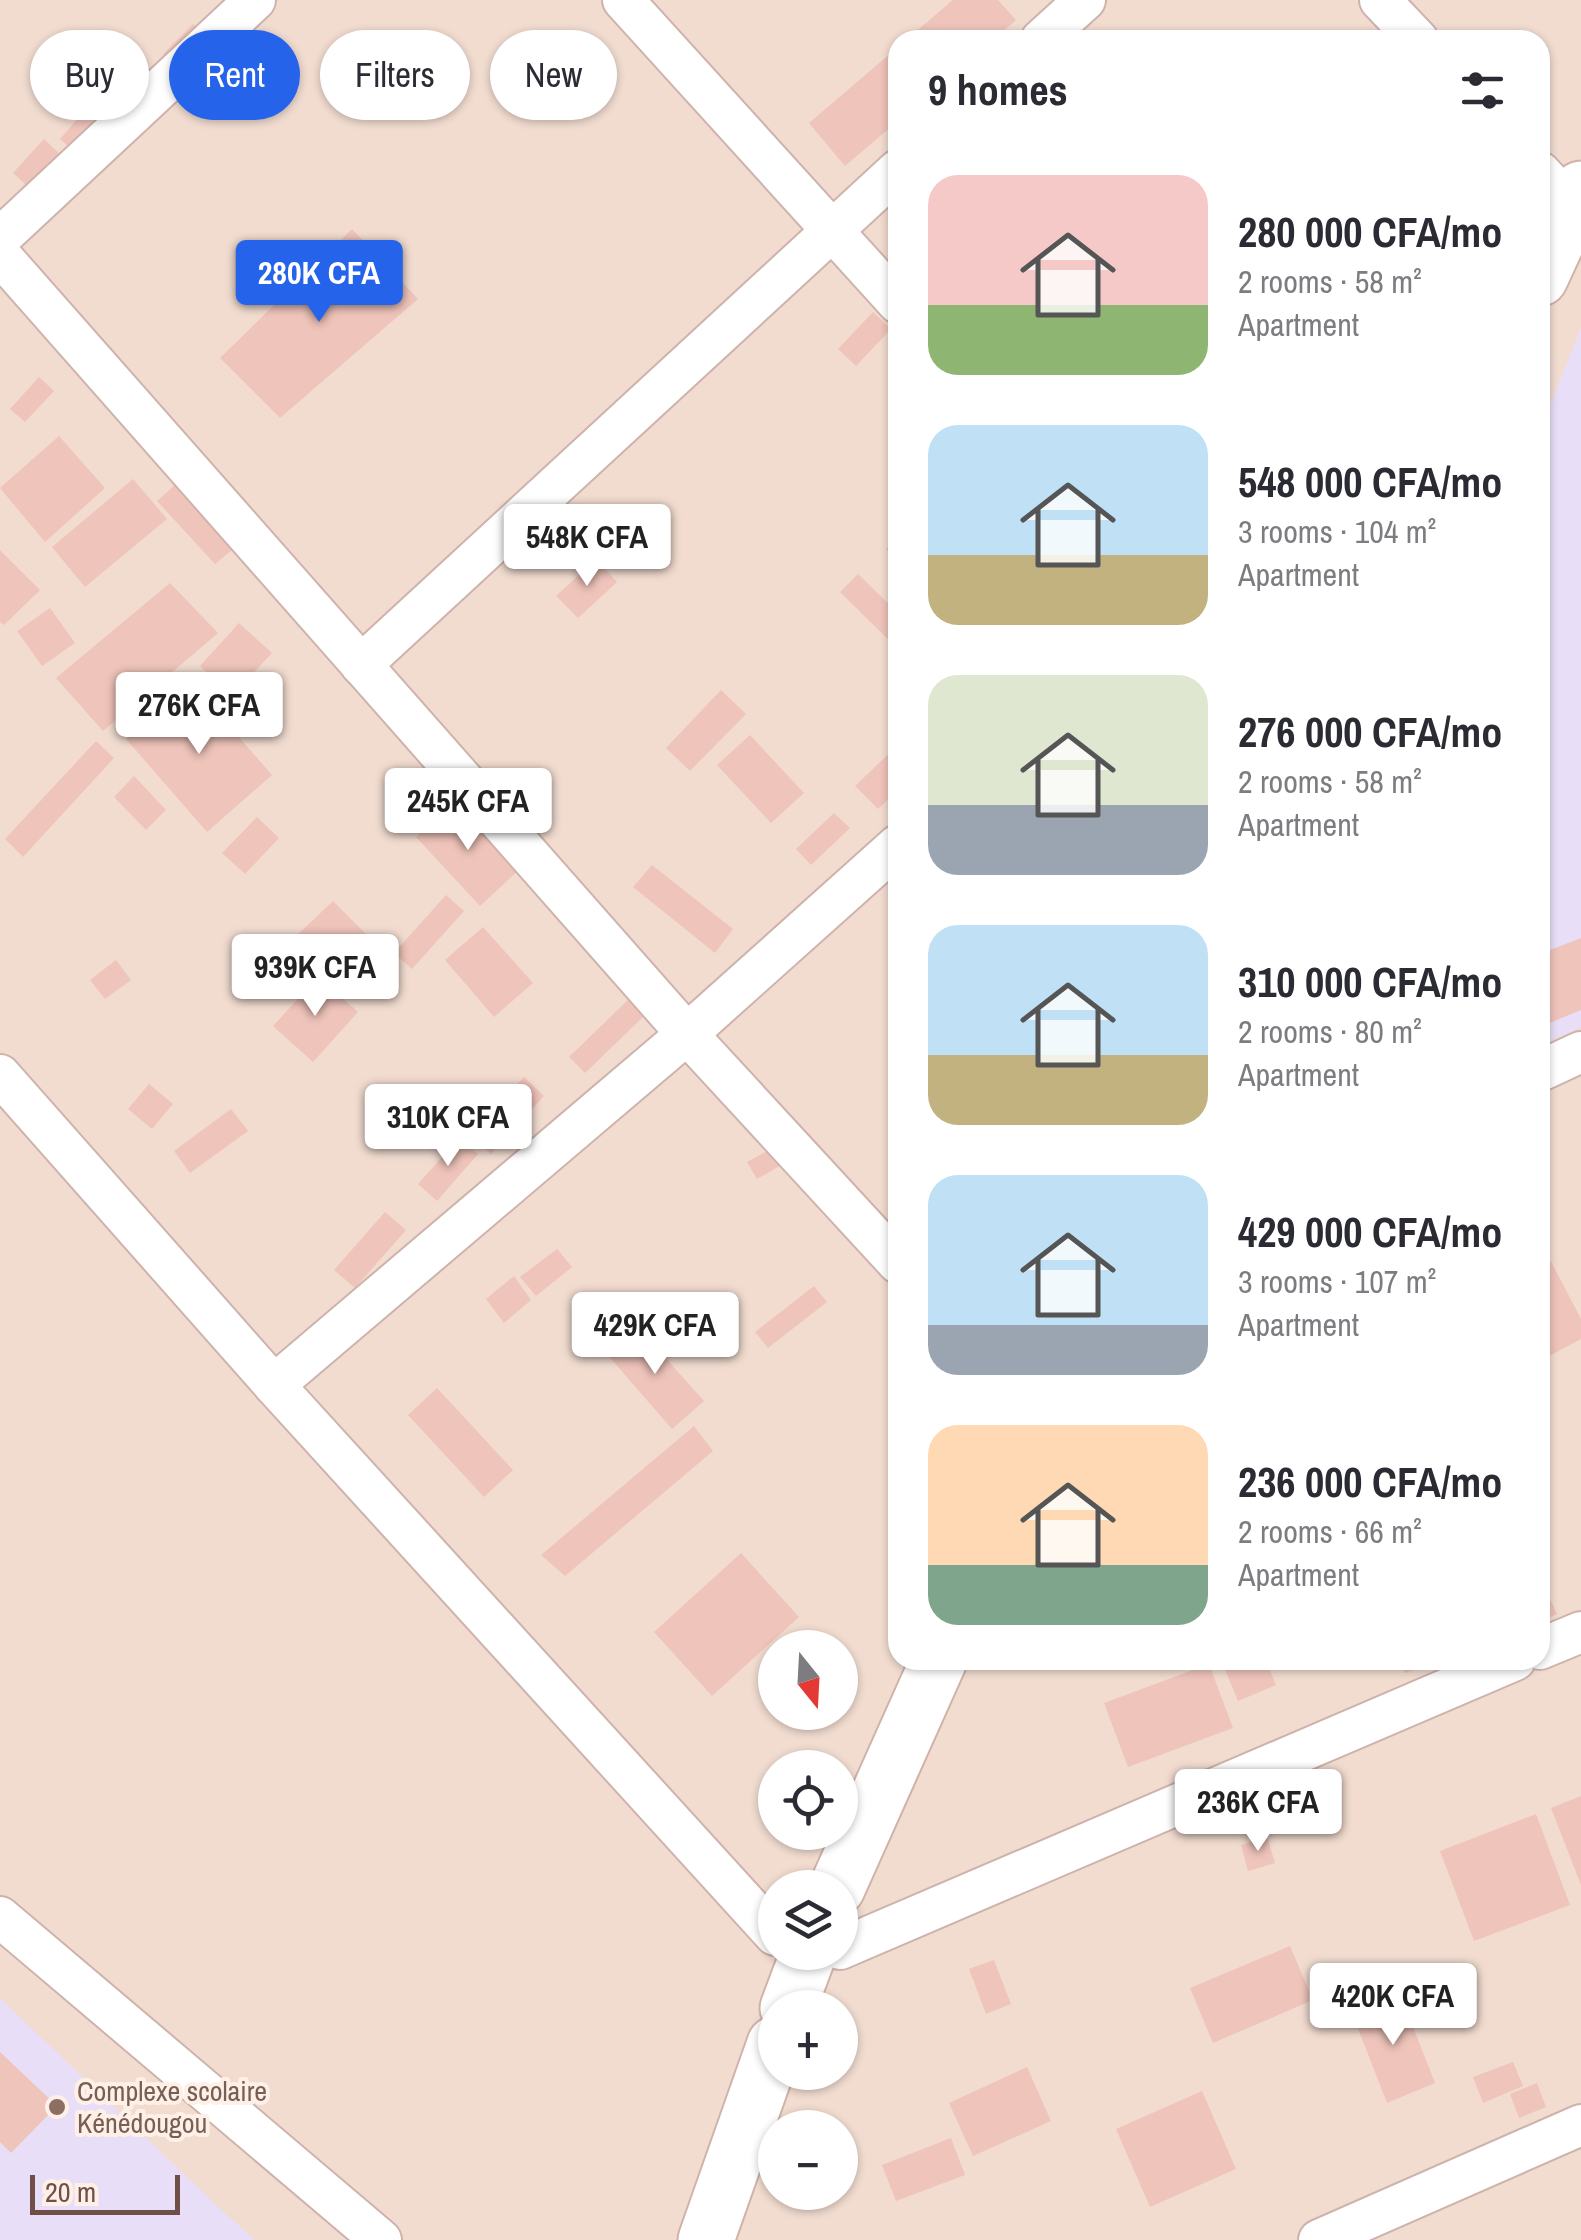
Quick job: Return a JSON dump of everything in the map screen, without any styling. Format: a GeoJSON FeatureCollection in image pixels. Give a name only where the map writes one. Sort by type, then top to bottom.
{"type":"FeatureCollection","features":[{"type":"Feature","properties":{"kind":"street"},"geometry":{"type":"LineString","coordinates":[[0,238],[255,0]]}},
{"type":"Feature","properties":{"kind":"street"},"geometry":{"type":"LineString","coordinates":[[624,0],[888,292]]}},
{"type":"Feature","properties":{"kind":"street"},"geometry":{"type":"LineString","coordinates":[[1052,30],[1085,0]]}},
{"type":"Feature","properties":{"kind":"street"},"geometry":{"type":"LineString","coordinates":[[1380,0],[1408,30]]}},
{"type":"Feature","properties":{"kind":"street"},"geometry":{"type":"LineString","coordinates":[[360,664],[888,179]]}},
{"type":"Feature","properties":{"kind":"street"},"geometry":{"type":"LineString","coordinates":[[1550,235],[1558,200]]}},
{"type":"Feature","properties":{"kind":"street"},"geometry":{"type":"LineString","coordinates":[[0,255],[687,1034],[888,1252]]}},
{"type":"Feature","properties":{"kind":"street"},"geometry":{"type":"LineString","coordinates":[[274,1385],[687,1034],[888,854]]}},
{"type":"Feature","properties":{"kind":"street"},"geometry":{"type":"LineString","coordinates":[[1550,1066],[1581,1052]]}},
{"type":"Feature","properties":{"kind":"street"},"geometry":{"type":"LineString","coordinates":[[0,1076],[274,1385],[758,1908]]}},
{"type":"Feature","properties":{"kind":"street"},"geometry":{"type":"LineString","coordinates":[[1550,1645],[1581,1632]]}},
{"type":"Feature","properties":{"kind":"street"},"geometry":{"type":"LineString","coordinates":[[846,1870],[935,1670]]}},
{"type":"Feature","properties":{"kind":"street"},"geometry":{"type":"LineString","coordinates":[[858,1937],[1491,1670]]}},
{"type":"Feature","properties":{"kind":"street"},"geometry":{"type":"LineString","coordinates":[[0,1917],[381,2240]]}},
{"type":"Feature","properties":{"kind":"street"},"geometry":{"type":"LineString","coordinates":[[706,2240],[759,2090]]}},
{"type":"Feature","properties":{"kind":"street"},"geometry":{"type":"LineString","coordinates":[[1320,2240],[1581,2125]]}},
{"type":"Feature","properties":{"kind":"shaded area"},"geometry":{"type":"Polygon","coordinates":[[[0,0],[1581,0],[1581,2240],[0,2240],[0,0]]]}},
{"type":"Feature","properties":{"kind":"shaded area"},"geometry":{"type":"Polygon","coordinates":[[[1581,328],[1581,1027],[1550,1041],[1550,405],[1581,328]]]}},
{"type":"Feature","properties":{"kind":"shaded area","name":"Complexe scolaire Kénédougou"},"geometry":{"type":"Polygon","coordinates":[[[0,1998],[228,2216],[255,2240],[0,2240],[0,1998]]]}},
{"type":"Feature","properties":{"kind":"building"},"geometry":{"type":"Polygon","coordinates":[[[953,0],[998,0],[1016,20],[1004,30],[918,30],[953,0]]]}},
{"type":"Feature","properties":{"kind":"building"},"geometry":{"type":"Polygon","coordinates":[[[888,56],[888,129],[845,166],[809,123],[888,56]]]}},
{"type":"Feature","properties":{"kind":"building"},"geometry":{"type":"Polygon","coordinates":[[[76,120],[108,120],[77,154],[60,139],[76,120]]]}},
{"type":"Feature","properties":{"kind":"building"},"geometry":{"type":"Polygon","coordinates":[[[44,139],[66,160],[35,193],[13,173],[44,139]]]}},
{"type":"Feature","properties":{"kind":"building"},"geometry":{"type":"Polygon","coordinates":[[[352,229],[418,299],[280,418],[220,358],[352,229]]]}},
{"type":"Feature","properties":{"kind":"building"},"geometry":{"type":"Polygon","coordinates":[[[873,312],[888,326],[888,332],[856,366],[838,349],[873,312]]]}},
{"type":"Feature","properties":{"kind":"building"},"geometry":{"type":"Polygon","coordinates":[[[39,377],[54,391],[25,422],[10,409],[39,377]]]}},
{"type":"Feature","properties":{"kind":"building"},"geometry":{"type":"Polygon","coordinates":[[[59,436],[105,488],[45,542],[0,488],[59,436]]]}},
{"type":"Feature","properties":{"kind":"building"},"geometry":{"type":"Polygon","coordinates":[[[133,479],[167,519],[85,587],[52,547],[133,479]]]}},
{"type":"Feature","properties":{"kind":"building"},"geometry":{"type":"Polygon","coordinates":[[[175,485],[233,549],[215,564],[157,501],[175,485]]]}},
{"type":"Feature","properties":{"kind":"building"},"geometry":{"type":"Polygon","coordinates":[[[0,550],[40,590],[4,625],[0,622],[0,550]]]}},
{"type":"Feature","properties":{"kind":"building"},"geometry":{"type":"Polygon","coordinates":[[[596,559],[617,582],[578,618],[556,596],[596,559]]]}},
{"type":"Feature","properties":{"kind":"building"},"geometry":{"type":"Polygon","coordinates":[[[858,574],[888,603],[888,639],[840,592],[858,574]]]}},
{"type":"Feature","properties":{"kind":"building"},"geometry":{"type":"Polygon","coordinates":[[[170,583],[218,633],[103,731],[56,678],[170,583]]]}},
{"type":"Feature","properties":{"kind":"building"},"geometry":{"type":"Polygon","coordinates":[[[50,608],[75,643],[42,666],[17,631],[50,608]]]}},
{"type":"Feature","properties":{"kind":"building"},"geometry":{"type":"Polygon","coordinates":[[[239,623],[272,653],[232,696],[200,666],[239,623]]]}},
{"type":"Feature","properties":{"kind":"building"},"geometry":{"type":"Polygon","coordinates":[[[191,682],[272,775],[207,832],[126,739],[191,682]]]}},
{"type":"Feature","properties":{"kind":"building"},"geometry":{"type":"Polygon","coordinates":[[[721,690],[746,714],[690,771],[666,748],[721,690]]]}},
{"type":"Feature","properties":{"kind":"building"},"geometry":{"type":"Polygon","coordinates":[[[750,735],[804,793],[771,823],[717,765],[750,735]]]}},
{"type":"Feature","properties":{"kind":"building"},"geometry":{"type":"Polygon","coordinates":[[[96,741],[114,758],[23,857],[5,839],[96,741]]]}},
{"type":"Feature","properties":{"kind":"building"},"geometry":{"type":"Polygon","coordinates":[[[888,755],[888,800],[878,809],[855,786],[888,755]]]}},
{"type":"Feature","properties":{"kind":"building"},"geometry":{"type":"Polygon","coordinates":[[[134,776],[166,810],[146,830],[114,797],[134,776]]]}},
{"type":"Feature","properties":{"kind":"building"},"geometry":{"type":"Polygon","coordinates":[[[456,799],[520,869],[480,906],[416,837],[456,799]]]}},
{"type":"Feature","properties":{"kind":"building"},"geometry":{"type":"Polygon","coordinates":[[[834,813],[850,828],[811,865],[796,849],[834,813]]]}},
{"type":"Feature","properties":{"kind":"building"},"geometry":{"type":"Polygon","coordinates":[[[257,817],[279,838],[245,874],[222,853],[257,817]]]}},
{"type":"Feature","properties":{"kind":"building"},"geometry":{"type":"Polygon","coordinates":[[[652,865],[733,929],[715,953],[633,887],[652,865]]]}},
{"type":"Feature","properties":{"kind":"building"},"geometry":{"type":"Polygon","coordinates":[[[446,895],[464,911],[412,969],[394,953],[446,895]]]}},
{"type":"Feature","properties":{"kind":"building"},"geometry":{"type":"Polygon","coordinates":[[[333,901],[368,936],[326,976],[292,940],[333,901]]]}},
{"type":"Feature","properties":{"kind":"building"},"geometry":{"type":"Polygon","coordinates":[[[483,927],[533,983],[494,1017],[445,960],[483,927]]]}},
{"type":"Feature","properties":{"kind":"building"},"geometry":{"type":"Polygon","coordinates":[[[1581,938],[1581,1010],[1550,1023],[1550,950],[1581,938]]]}},
{"type":"Feature","properties":{"kind":"building"},"geometry":{"type":"Polygon","coordinates":[[[116,960],[131,980],[105,999],[90,980],[116,960]]]}},
{"type":"Feature","properties":{"kind":"building"},"geometry":{"type":"Polygon","coordinates":[[[318,977],[358,1012],[313,1062],[273,1026],[318,977]]]}},
{"type":"Feature","properties":{"kind":"building"},"geometry":{"type":"Polygon","coordinates":[[[629,999],[645,1015],[585,1073],[569,1057],[629,999]]]}},
{"type":"Feature","properties":{"kind":"building"},"geometry":{"type":"Polygon","coordinates":[[[524,1077],[544,1096],[491,1154],[470,1134],[524,1077]]]}},
{"type":"Feature","properties":{"kind":"building"},"geometry":{"type":"Polygon","coordinates":[[[149,1084],[173,1104],[152,1129],[128,1109],[149,1084]]]}},
{"type":"Feature","properties":{"kind":"building"},"geometry":{"type":"Polygon","coordinates":[[[231,1109],[248,1131],[190,1173],[174,1151],[231,1109]]]}},
{"type":"Feature","properties":{"kind":"building"},"geometry":{"type":"Polygon","coordinates":[[[459,1138],[478,1154],[437,1201],[418,1184],[459,1138]]]}},
{"type":"Feature","properties":{"kind":"building"},"geometry":{"type":"Polygon","coordinates":[[[776,1146],[785,1163],[757,1179],[747,1162],[776,1146]]]}},
{"type":"Feature","properties":{"kind":"building"},"geometry":{"type":"Polygon","coordinates":[[[385,1212],[406,1230],[355,1288],[334,1270],[385,1212]]]}},
{"type":"Feature","properties":{"kind":"building"},"geometry":{"type":"Polygon","coordinates":[[[557,1249],[572,1267],[536,1296],[520,1277],[557,1249]]]}},
{"type":"Feature","properties":{"kind":"building"},"geometry":{"type":"Polygon","coordinates":[[[1550,1260],[1581,1319],[1581,1339],[1550,1356],[1550,1260]]]}},
{"type":"Feature","properties":{"kind":"building"},"geometry":{"type":"Polygon","coordinates":[[[514,1276],[531,1300],[504,1323],[486,1299],[514,1276]]]}},
{"type":"Feature","properties":{"kind":"building"},"geometry":{"type":"Polygon","coordinates":[[[814,1286],[827,1302],[768,1348],[755,1332],[814,1286]]]}},
{"type":"Feature","properties":{"kind":"building"},"geometry":{"type":"Polygon","coordinates":[[[637,1326],[704,1401],[672,1429],[606,1353],[637,1326]]]}},
{"type":"Feature","properties":{"kind":"building"},"geometry":{"type":"Polygon","coordinates":[[[437,1388],[513,1470],[484,1497],[408,1415],[437,1388]]]}},
{"type":"Feature","properties":{"kind":"building"},"geometry":{"type":"Polygon","coordinates":[[[694,1426],[713,1451],[565,1576],[541,1555],[694,1426]]]}},
{"type":"Feature","properties":{"kind":"building"},"geometry":{"type":"Polygon","coordinates":[[[741,1553],[799,1617],[785,1630],[758,1630],[758,1654],[712,1696],[654,1632],[741,1553]]]}},
{"type":"Feature","properties":{"kind":"building"},"geometry":{"type":"Polygon","coordinates":[[[1550,1599],[1557,1614],[1550,1617],[1550,1599]]]}},
{"type":"Feature","properties":{"kind":"building"},"geometry":{"type":"Polygon","coordinates":[[[1193,1670],[1211,1670],[1233,1728],[1128,1767],[1104,1703],[1193,1670]]]}},
{"type":"Feature","properties":{"kind":"building"},"geometry":{"type":"Polygon","coordinates":[[[1225,1670],[1270,1670],[1276,1685],[1238,1701],[1225,1670]]]}},
{"type":"Feature","properties":{"kind":"building"},"geometry":{"type":"Polygon","coordinates":[[[1581,1796],[1581,1885],[1551,1808],[1581,1796]]]}},
{"type":"Feature","properties":{"kind":"building"},"geometry":{"type":"Polygon","coordinates":[[[1536,1814],[1570,1905],[1474,1941],[1440,1851],[1536,1814]]]}},
{"type":"Feature","properties":{"kind":"building"},"geometry":{"type":"Polygon","coordinates":[[[1267,1837],[1275,1863],[1248,1871],[1241,1845],[1267,1837]]]}},
{"type":"Feature","properties":{"kind":"building"},"geometry":{"type":"Polygon","coordinates":[[[1290,1946],[1313,2000],[1213,2043],[1190,1988],[1290,1946]]]}},
{"type":"Feature","properties":{"kind":"building"},"geometry":{"type":"Polygon","coordinates":[[[994,1960],[1011,2004],[986,2014],[969,1969],[994,1960]]]}},
{"type":"Feature","properties":{"kind":"building"},"geometry":{"type":"Polygon","coordinates":[[[1400,1994],[1435,2083],[1387,2103],[1352,2013],[1400,1994]]]}},
{"type":"Feature","properties":{"kind":"building"},"geometry":{"type":"Polygon","coordinates":[[[0,2052],[57,2106],[11,2153],[0,2142],[0,2052]]]}},
{"type":"Feature","properties":{"kind":"building"},"geometry":{"type":"Polygon","coordinates":[[[1513,2062],[1523,2086],[1483,2103],[1473,2077],[1513,2062]]]}},
{"type":"Feature","properties":{"kind":"building"},"geometry":{"type":"Polygon","coordinates":[[[1027,2067],[1051,2121],[973,2156],[949,2103],[1027,2067]]]}},
{"type":"Feature","properties":{"kind":"building"},"geometry":{"type":"Polygon","coordinates":[[[1537,2083],[1546,2107],[1519,2118],[1510,2094],[1537,2083]]]}},
{"type":"Feature","properties":{"kind":"building"},"geometry":{"type":"Polygon","coordinates":[[[1202,2091],[1236,2169],[1150,2207],[1116,2129],[1202,2091]]]}},
{"type":"Feature","properties":{"kind":"building"},"geometry":{"type":"Polygon","coordinates":[[[951,2138],[965,2175],[896,2201],[882,2165],[951,2138]]]}},
{"type":"Feature","properties":{"kind":"place","name":"Complexe scolaire Kénédougou"},"geometry":{"type":"Point","coordinates":[57,2107]}}]}
